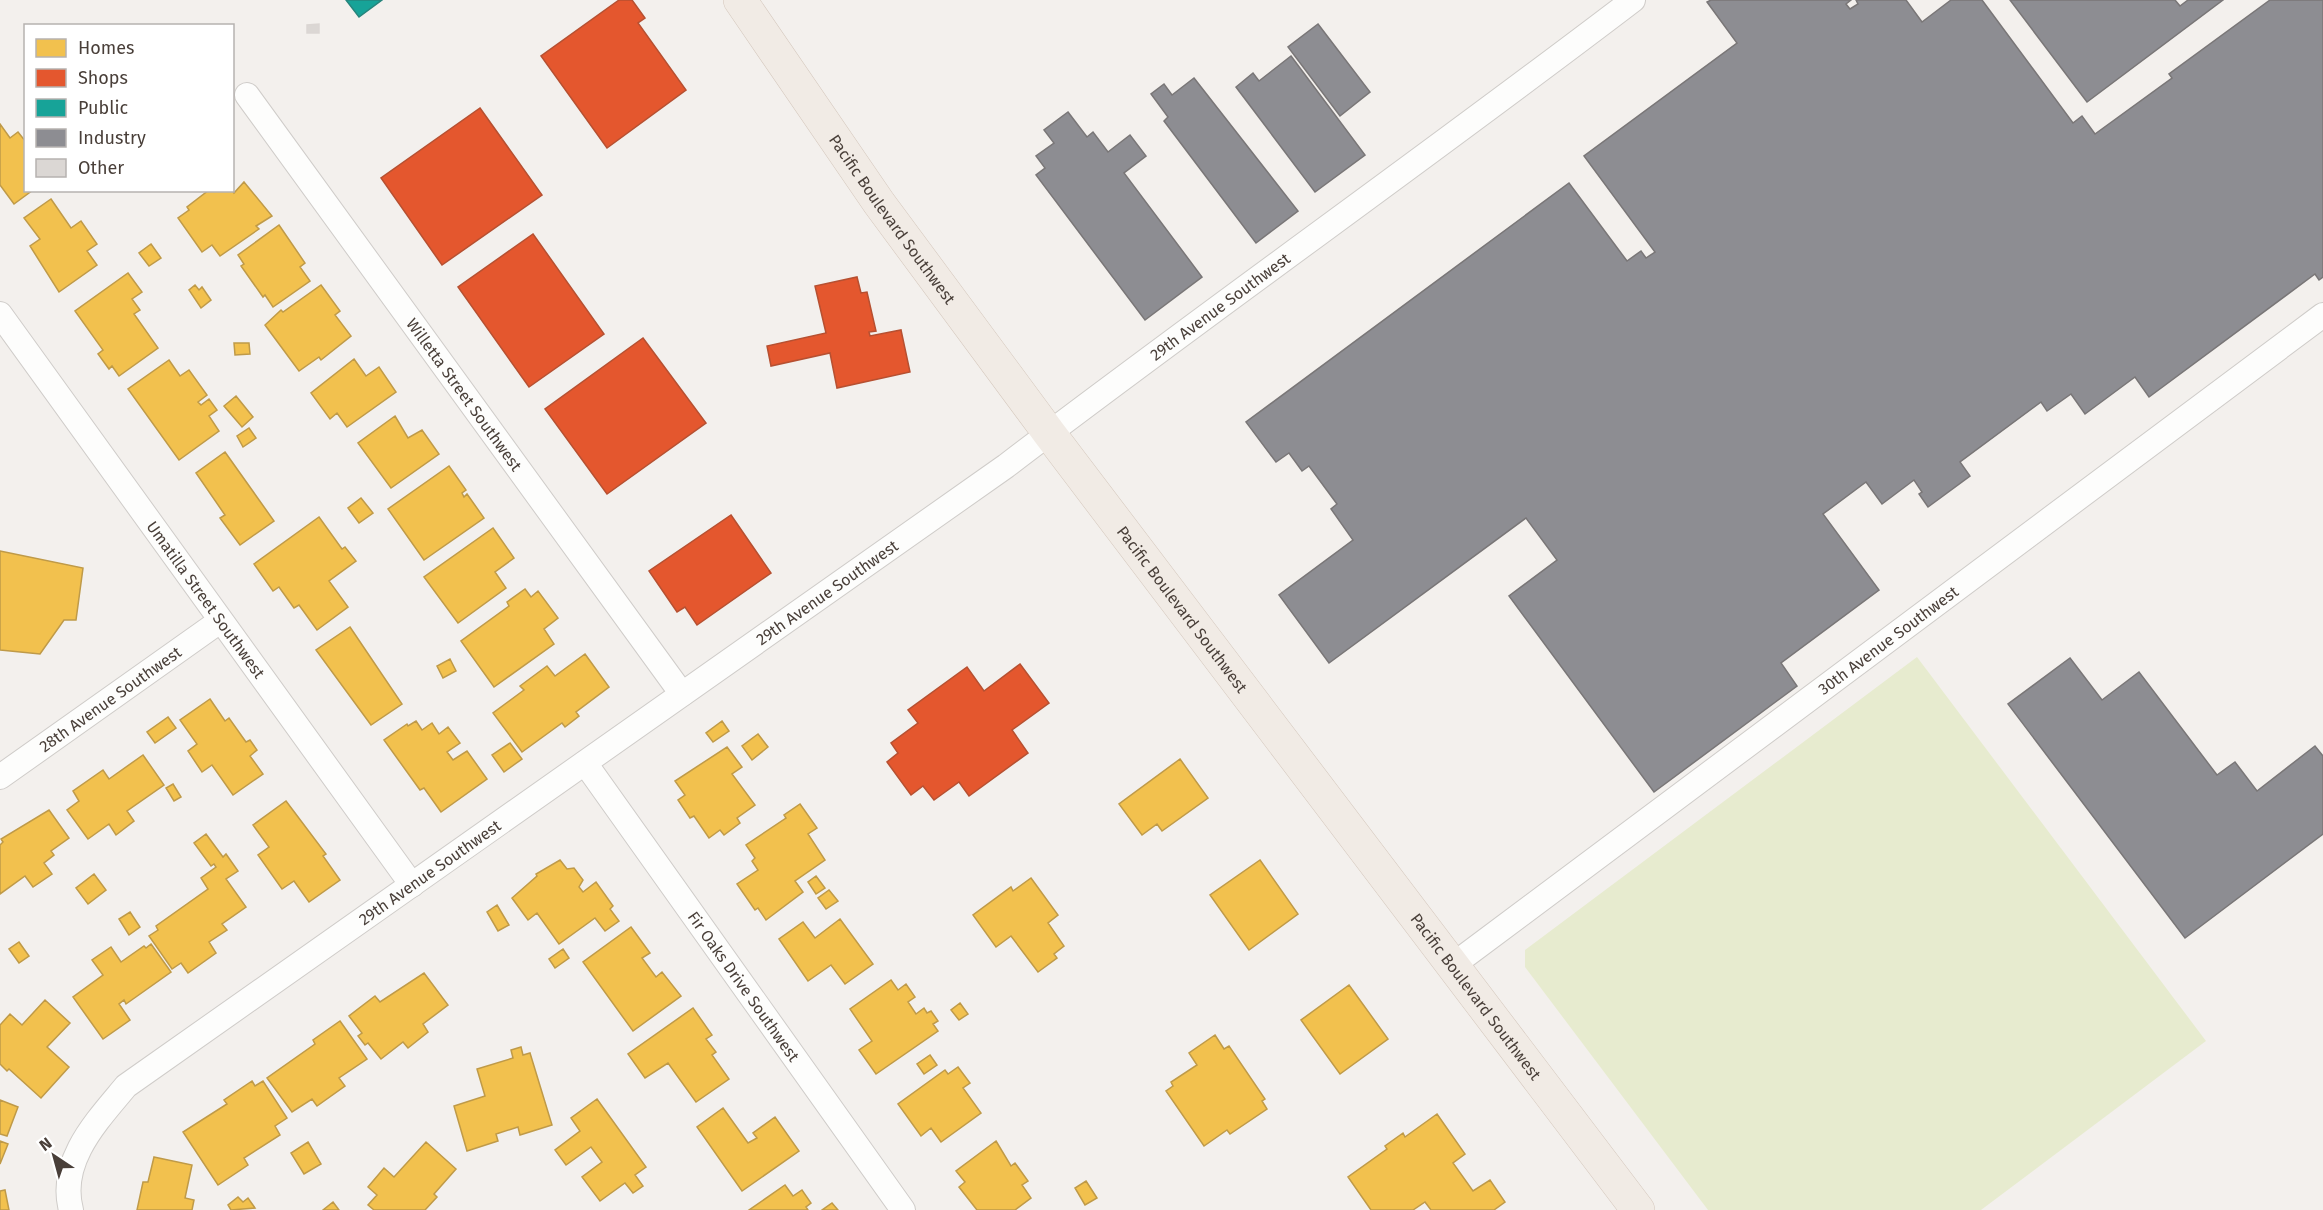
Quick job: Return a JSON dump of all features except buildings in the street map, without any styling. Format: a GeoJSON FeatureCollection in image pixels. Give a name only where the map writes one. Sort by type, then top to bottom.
{"type":"FeatureCollection","features":[{"type":"Feature","properties":{"kind":"main road","name":"Pacific Boulevard Southwest"},"geometry":{"type":"LineString","coordinates":[[740,0],[879,203],[1048,433],[1638,1210]]}},
{"type":"Feature","properties":{"kind":"street","name":"29th Avenue Southwest"},"geometry":{"type":"LineString","coordinates":[[71,1210],[67,1196],[70,1168],[92,1127],[126,1086],[850,578],[1453,136],[1633,0]]}},
{"type":"Feature","properties":{"kind":"street","name":"Willetta Street Southwest"},"geometry":{"type":"LineString","coordinates":[[247,95],[682,694]]}},
{"type":"Feature","properties":{"kind":"street","name":"Umatilla Street Southwest"},"geometry":{"type":"LineString","coordinates":[[0,314],[219,621],[412,885]]}},
{"type":"Feature","properties":{"kind":"street","name":"30th Avenue Southwest"},"geometry":{"type":"LineString","coordinates":[[1453,965],[2323,315]]}},
{"type":"Feature","properties":{"kind":"street","name":"28th Avenue Southwest"},"geometry":{"type":"LineString","coordinates":[[0,777],[219,621]]}},
{"type":"Feature","properties":{"kind":"street","name":"Fir Oaks Drive Southwest"},"geometry":{"type":"LineString","coordinates":[[585,763],[903,1210]]}},
{"type":"Feature","properties":{"kind":"green space"},"geometry":{"type":"Polygon","coordinates":[[[1917,657],[2206,1041],[1981,1210],[1708,1210],[1525,967],[1525,950],[1917,657]]]}}]}
